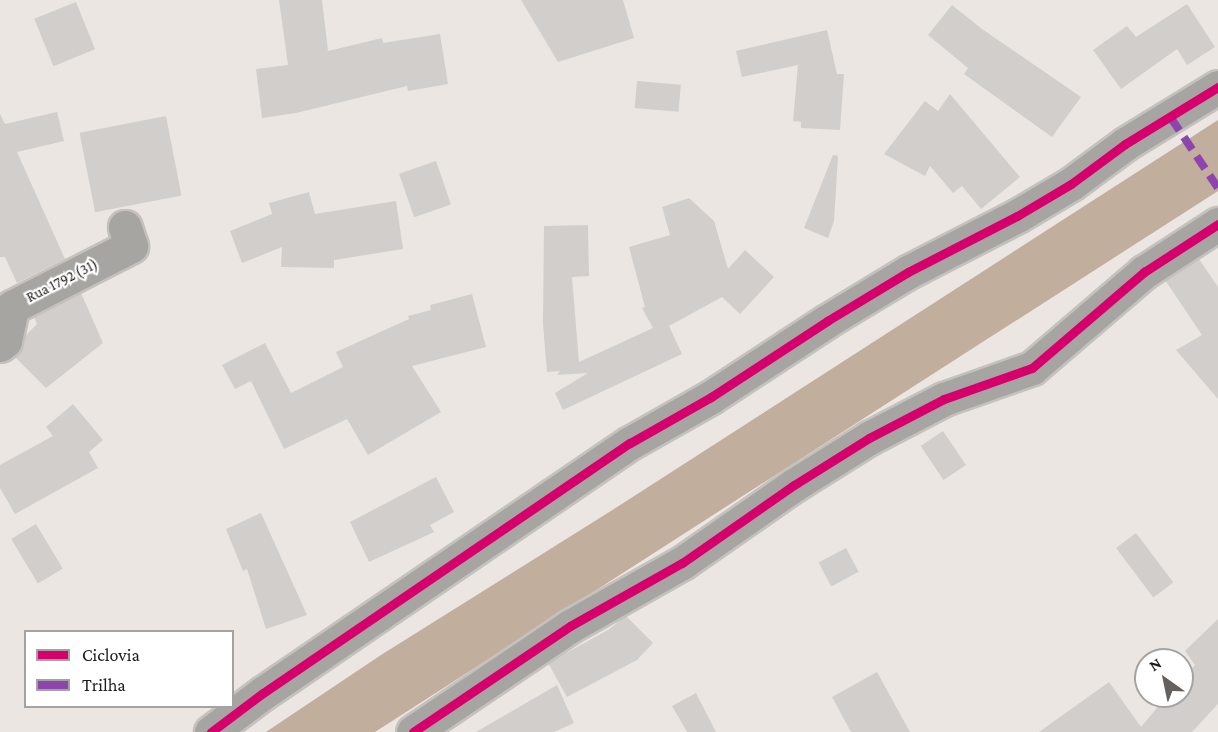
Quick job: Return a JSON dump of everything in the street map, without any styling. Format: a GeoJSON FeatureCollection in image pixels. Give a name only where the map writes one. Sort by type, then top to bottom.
{"type":"FeatureCollection","features":[{"type":"Feature","properties":{"kind":"street"},"geometry":{"type":"LineString","coordinates":[[211,732],[263,693],[630,443],[711,397],[827,321],[908,272],[1017,216],[1071,184],[1125,144],[1218,87]]}},
{"type":"Feature","properties":{"kind":"street"},"geometry":{"type":"LineString","coordinates":[[413,732],[570,626],[682,563],[794,485],[869,438],[944,399],[1032,368],[1144,272],[1218,224]]}},
{"type":"Feature","properties":{"kind":"street","name":"Rua 1792 (31)"},"geometry":{"type":"LineString","coordinates":[[0,345],[5,340],[12,307],[131,246],[125,227]]}},
{"type":"Feature","properties":{"kind":"shaded area"},"geometry":{"type":"Polygon","coordinates":[[[1218,120],[1218,191],[375,732],[266,732],[381,655],[614,509],[1218,120]]]}},
{"type":"Feature","properties":{"kind":"building"},"geometry":{"type":"Polygon","coordinates":[[[279,0],[322,0],[328,51],[382,38],[383,43],[440,34],[448,84],[408,91],[407,86],[296,113],[262,118],[256,69],[288,65],[279,0]]]}},
{"type":"Feature","properties":{"kind":"building"},"geometry":{"type":"Polygon","coordinates":[[[521,0],[623,0],[634,38],[558,62],[521,0]]]}},
{"type":"Feature","properties":{"kind":"building"},"geometry":{"type":"Polygon","coordinates":[[[76,2],[95,49],[53,66],[34,19],[76,2]]]}},
{"type":"Feature","properties":{"kind":"building"},"geometry":{"type":"Polygon","coordinates":[[[1187,4],[1215,47],[1187,65],[1177,49],[1121,89],[1093,50],[1127,26],[1136,37],[1187,4]]]}},
{"type":"Feature","properties":{"kind":"building"},"geometry":{"type":"Polygon","coordinates":[[[952,5],[982,29],[1081,97],[1052,137],[964,74],[968,68],[928,35],[952,5]]]}},
{"type":"Feature","properties":{"kind":"building"},"geometry":{"type":"Polygon","coordinates":[[[827,30],[837,74],[844,74],[840,130],[801,128],[801,122],[793,121],[798,65],[742,77],[736,51],[827,30]]]}},
{"type":"Feature","properties":{"kind":"building"},"geometry":{"type":"Polygon","coordinates":[[[637,81],[681,85],[678,112],[635,108],[637,81]]]}},
{"type":"Feature","properties":{"kind":"building"},"geometry":{"type":"Polygon","coordinates":[[[950,94],[1020,177],[981,209],[962,186],[953,193],[930,166],[925,176],[884,154],[925,101],[938,111],[950,94]]]}},
{"type":"Feature","properties":{"kind":"building"},"geometry":{"type":"Polygon","coordinates":[[[57,112],[64,141],[17,152],[65,259],[17,283],[5,257],[0,257],[0,114],[5,124],[57,112]]]}},
{"type":"Feature","properties":{"kind":"building"},"geometry":{"type":"Polygon","coordinates":[[[166,116],[181,196],[95,212],[80,133],[166,116]]]}},
{"type":"Feature","properties":{"kind":"building"},"geometry":{"type":"Polygon","coordinates":[[[833,155],[838,156],[834,221],[828,238],[804,228],[833,155]]]}},
{"type":"Feature","properties":{"kind":"building"},"geometry":{"type":"Polygon","coordinates":[[[436,161],[451,204],[414,217],[399,174],[436,161]]]}},
{"type":"Feature","properties":{"kind":"building"},"geometry":{"type":"Polygon","coordinates":[[[309,192],[315,214],[396,201],[403,249],[334,260],[334,268],[281,267],[282,247],[242,263],[230,231],[272,214],[269,203],[309,192]]]}},
{"type":"Feature","properties":{"kind":"building"},"geometry":{"type":"Polygon","coordinates":[[[689,198],[714,221],[728,269],[745,250],[774,277],[740,314],[722,297],[669,326],[682,354],[563,410],[555,393],[588,373],[557,375],[560,371],[547,372],[543,324],[544,226],[588,225],[589,276],[572,277],[579,362],[653,328],[642,308],[645,307],[629,247],[670,235],[662,207],[689,198]]]}},
{"type":"Feature","properties":{"kind":"building"},"geometry":{"type":"Polygon","coordinates":[[[1199,259],[1218,287],[1218,399],[1176,350],[1202,335],[1165,280],[1199,259]]]}},
{"type":"Feature","properties":{"kind":"building"},"geometry":{"type":"Polygon","coordinates":[[[81,293],[103,343],[46,388],[15,357],[23,345],[25,336],[37,324],[34,317],[81,293]]]}},
{"type":"Feature","properties":{"kind":"building"},"geometry":{"type":"Polygon","coordinates":[[[472,294],[486,347],[412,366],[441,412],[368,455],[347,419],[284,449],[251,381],[235,389],[222,365],[265,343],[291,393],[343,367],[336,352],[409,319],[408,316],[431,310],[430,305],[472,294]]]}},
{"type":"Feature","properties":{"kind":"building"},"geometry":{"type":"Polygon","coordinates":[[[73,404],[103,440],[89,452],[98,468],[15,514],[0,488],[0,465],[53,436],[46,427],[73,404]]]}},
{"type":"Feature","properties":{"kind":"building"},"geometry":{"type":"Polygon","coordinates":[[[943,431],[966,465],[944,480],[921,446],[943,431]]]}},
{"type":"Feature","properties":{"kind":"building"},"geometry":{"type":"Polygon","coordinates":[[[436,477],[454,512],[430,525],[434,532],[369,562],[350,522],[436,477]]]}},
{"type":"Feature","properties":{"kind":"building"},"geometry":{"type":"Polygon","coordinates":[[[261,513],[307,615],[266,629],[247,569],[243,571],[226,529],[261,513]]]}},
{"type":"Feature","properties":{"kind":"building"},"geometry":{"type":"Polygon","coordinates":[[[36,524],[63,569],[38,584],[11,539],[36,524]]]}},
{"type":"Feature","properties":{"kind":"building"},"geometry":{"type":"Polygon","coordinates":[[[1136,533],[1173,583],[1153,598],[1116,548],[1136,533]]]}},
{"type":"Feature","properties":{"kind":"building"},"geometry":{"type":"Polygon","coordinates":[[[846,548],[859,572],[831,586],[819,563],[846,548]]]}},
{"type":"Feature","properties":{"kind":"building"},"geometry":{"type":"Polygon","coordinates":[[[626,616],[653,643],[637,660],[567,697],[548,663],[608,630],[626,616]]]}},
{"type":"Feature","properties":{"kind":"building"},"geometry":{"type":"Polygon","coordinates":[[[1218,619],[1218,704],[1192,732],[1039,732],[1109,682],[1141,727],[1157,708],[1194,708],[1194,648],[1188,648],[1218,619]]]}},
{"type":"Feature","properties":{"kind":"building"},"geometry":{"type":"Polygon","coordinates":[[[877,672],[910,732],[851,732],[832,697],[877,672]]]}},
{"type":"Feature","properties":{"kind":"building"},"geometry":{"type":"Polygon","coordinates":[[[557,685],[574,723],[554,732],[476,732],[557,685]]]}},
{"type":"Feature","properties":{"kind":"building"},"geometry":{"type":"Polygon","coordinates":[[[696,693],[716,732],[687,732],[672,706],[696,693]]]}},
{"type":"Feature","properties":{"kind":"marked path"},"geometry":{"type":"LineString","coordinates":[[1171,118],[1218,188]]}},
{"type":"Feature","properties":{"kind":"cycle path"},"geometry":{"type":"LineString","coordinates":[[211,732],[263,693],[630,443],[711,397],[827,321],[908,272],[1017,216],[1071,184],[1125,144],[1218,87]]}},
{"type":"Feature","properties":{"kind":"cycle path"},"geometry":{"type":"LineString","coordinates":[[413,732],[570,626],[682,563],[794,485],[869,438],[944,399],[1032,368],[1144,272],[1218,224]]}}]}
